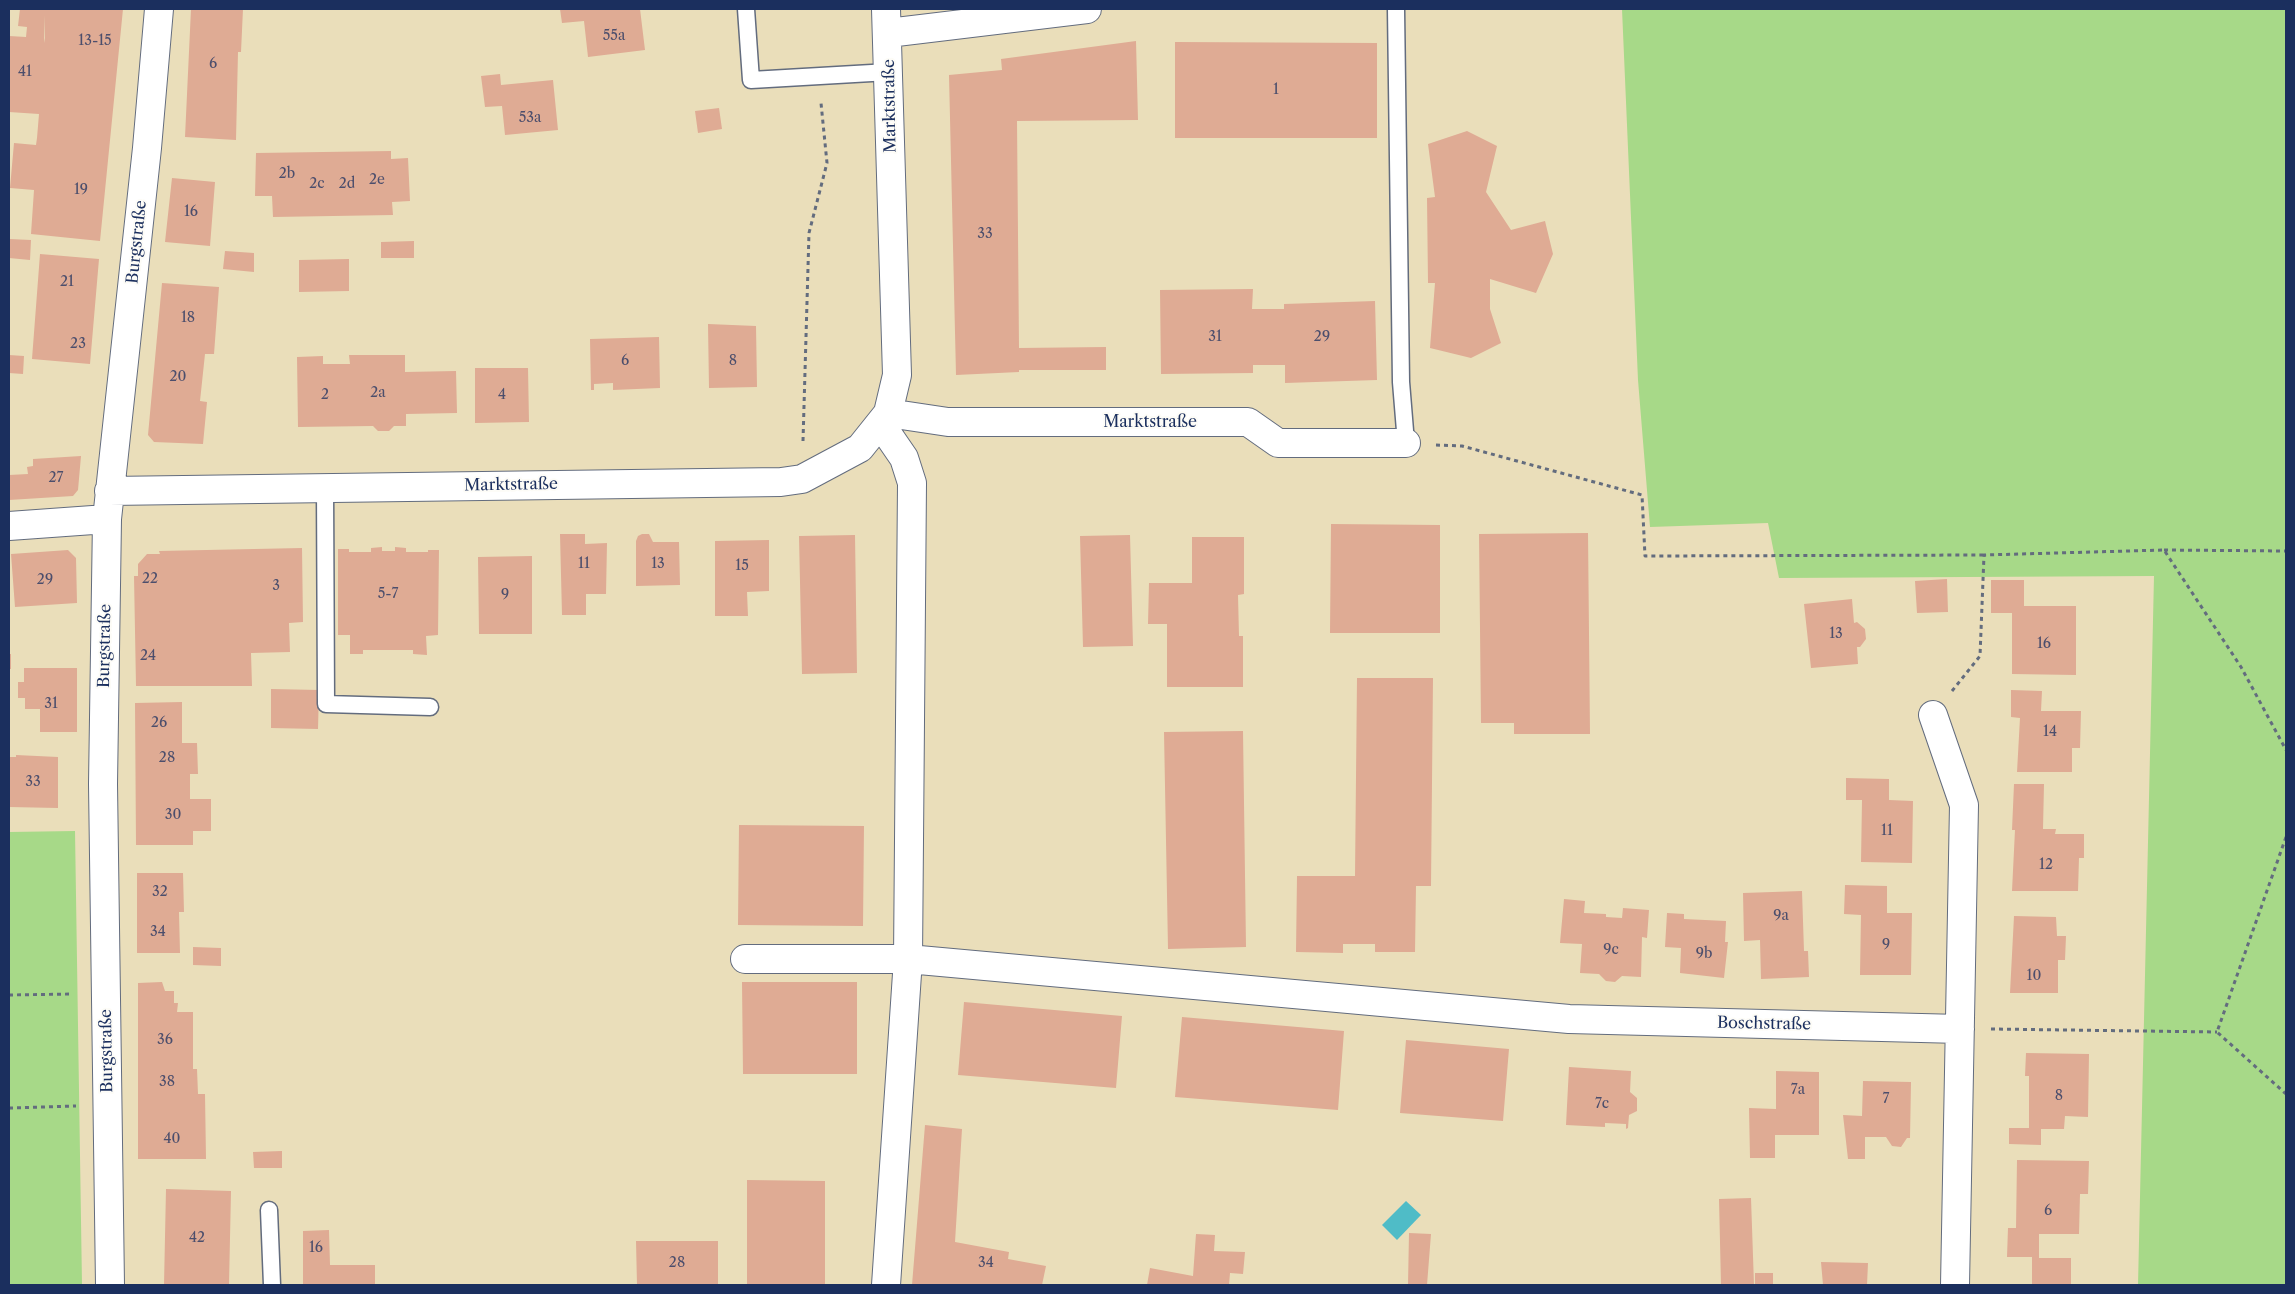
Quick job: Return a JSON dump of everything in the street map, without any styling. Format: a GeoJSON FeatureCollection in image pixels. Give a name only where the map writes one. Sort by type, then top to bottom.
{"type":"FeatureCollection","features":[{"type":"Feature","properties":{"kind":"street","name":"Burgstraße"},"geometry":{"type":"LineString","coordinates":[[110,1285],[103,784],[107,519],[147,148],[159,9]]}},
{"type":"Feature","properties":{"kind":"street"},"geometry":{"type":"LineString","coordinates":[[887,21],[1087,9]]}},
{"type":"Feature","properties":{"kind":"street","name":"Marktstraße"},"geometry":{"type":"LineString","coordinates":[[109,491],[781,482],[802,479],[860,448],[884,418],[897,375],[887,21]]}},
{"type":"Feature","properties":{"kind":"street","name":"Marktstraße"},"geometry":{"type":"LineString","coordinates":[[884,418],[948,422],[1248,422],[1278,443],[1406,443]]}},
{"type":"Feature","properties":{"kind":"street"},"geometry":{"type":"LineString","coordinates":[[884,418],[904,458],[912,483],[908,959],[886,1285]]}},
{"type":"Feature","properties":{"kind":"street"},"geometry":{"type":"LineString","coordinates":[[9,526],[107,519]]}},
{"type":"Feature","properties":{"kind":"street"},"geometry":{"type":"LineString","coordinates":[[1933,715],[1964,805],[1955,1285]]}},
{"type":"Feature","properties":{"kind":"street","name":"Boschstraße"},"geometry":{"type":"LineString","coordinates":[[745,959],[908,959],[1569,1019],[1960,1029]]}},
{"type":"Feature","properties":{"kind":"lane"},"geometry":{"type":"LineString","coordinates":[[746,9],[751,80],[889,72]]}},
{"type":"Feature","properties":{"kind":"lane"},"geometry":{"type":"LineString","coordinates":[[1396,9],[1401,382],[1406,443]]}},
{"type":"Feature","properties":{"kind":"lane"},"geometry":{"type":"LineString","coordinates":[[325,488],[326,704],[430,707]]}},
{"type":"Feature","properties":{"kind":"lane"},"geometry":{"type":"LineString","coordinates":[[269,1210],[272,1285]]}},
{"type":"Feature","properties":{"kind":"path"},"geometry":{"type":"LineString","coordinates":[[802,479],[809,233],[827,163],[818,75]]}},
{"type":"Feature","properties":{"kind":"path"},"geometry":{"type":"LineString","coordinates":[[1406,443],[1462,446],[1642,495],[1645,556],[1984,555],[2164,550],[2286,551]]}},
{"type":"Feature","properties":{"kind":"path"},"geometry":{"type":"LineString","coordinates":[[2164,550],[2241,667],[2286,750]]}},
{"type":"Feature","properties":{"kind":"path"},"geometry":{"type":"LineString","coordinates":[[1933,715],[1980,656],[1984,555]]}},
{"type":"Feature","properties":{"kind":"path"},"geometry":{"type":"LineString","coordinates":[[2218,1032],[2286,836]]}},
{"type":"Feature","properties":{"kind":"path"},"geometry":{"type":"LineString","coordinates":[[9,994],[106,994]]}},
{"type":"Feature","properties":{"kind":"path"},"geometry":{"type":"LineString","coordinates":[[1960,1029],[2218,1032],[2286,1094]]}},
{"type":"Feature","properties":{"kind":"path"},"geometry":{"type":"LineString","coordinates":[[9,1108],[108,1105]]}},
{"type":"Feature","properties":{"kind":"green space"},"geometry":{"type":"Polygon","coordinates":[[[1622,9],[2286,9],[2286,1285],[2138,1285],[2154,576],[1779,578],[1768,523],[1650,527],[1638,380],[1622,9]]]}},
{"type":"Feature","properties":{"kind":"green space"},"geometry":{"type":"Polygon","coordinates":[[[75,831],[82,1285],[9,1285],[9,832],[75,831]]]}},
{"type":"Feature","properties":{"kind":"water"},"geometry":{"type":"Polygon","coordinates":[[[1406,1201],[1421,1215],[1397,1240],[1382,1225],[1406,1201]]]}},
{"type":"Feature","properties":{"kind":"building"},"geometry":{"type":"Polygon","coordinates":[[[20,9],[123,9],[100,241],[31,234],[34,190],[10,188],[14,143],[36,145],[39,114],[9,112],[9,36],[26,37],[27,27],[18,26],[20,9]]]}},
{"type":"Feature","properties":{"kind":"building"},"geometry":{"type":"Polygon","coordinates":[[[191,9],[243,9],[241,52],[238,52],[236,140],[185,137],[191,9]]]}},
{"type":"Feature","properties":{"kind":"building"},"geometry":{"type":"Polygon","coordinates":[[[560,9],[640,9],[645,50],[588,57],[584,21],[562,23],[560,9]]]}},
{"type":"Feature","properties":{"kind":"building"},"geometry":{"type":"Polygon","coordinates":[[[1136,41],[1138,120],[1017,121],[1019,348],[1106,347],[1106,370],[1019,370],[1019,372],[956,375],[949,75],[1002,70],[1001,59],[1136,41]]]}},
{"type":"Feature","properties":{"kind":"building"},"geometry":{"type":"Polygon","coordinates":[[[1175,42],[1377,43],[1377,138],[1175,138],[1175,42]]]}},
{"type":"Feature","properties":{"kind":"building"},"geometry":{"type":"Polygon","coordinates":[[[500,74],[501,85],[553,80],[558,130],[505,135],[502,106],[485,107],[481,76],[500,74]]]}},
{"type":"Feature","properties":{"kind":"building"},"geometry":{"type":"Polygon","coordinates":[[[719,108],[722,129],[698,133],[695,111],[719,108]]]}},
{"type":"Feature","properties":{"kind":"building"},"geometry":{"type":"Polygon","coordinates":[[[1467,131],[1497,146],[1486,192],[1511,230],[1545,221],[1553,254],[1536,293],[1490,279],[1490,309],[1501,343],[1471,358],[1430,348],[1435,283],[1428,283],[1427,198],[1435,197],[1428,144],[1467,131]]]}},
{"type":"Feature","properties":{"kind":"building"},"geometry":{"type":"Polygon","coordinates":[[[391,151],[391,159],[408,158],[410,201],[392,202],[393,215],[273,217],[272,196],[255,196],[256,153],[391,151]]]}},
{"type":"Feature","properties":{"kind":"building"},"geometry":{"type":"Polygon","coordinates":[[[172,178],[215,182],[210,246],[165,242],[172,178]]]}},
{"type":"Feature","properties":{"kind":"building"},"geometry":{"type":"Polygon","coordinates":[[[9,239],[31,240],[30,260],[9,258],[9,239]]]}},
{"type":"Feature","properties":{"kind":"building"},"geometry":{"type":"Polygon","coordinates":[[[414,241],[414,258],[381,258],[381,242],[414,241]]]}},
{"type":"Feature","properties":{"kind":"building"},"geometry":{"type":"Polygon","coordinates":[[[225,251],[254,253],[254,272],[223,269],[225,251]]]}},
{"type":"Feature","properties":{"kind":"building"},"geometry":{"type":"Polygon","coordinates":[[[40,254],[99,259],[90,364],[32,359],[40,254]]]}},
{"type":"Feature","properties":{"kind":"building"},"geometry":{"type":"Polygon","coordinates":[[[349,259],[349,291],[299,292],[299,260],[349,259]]]}},
{"type":"Feature","properties":{"kind":"building"},"geometry":{"type":"Polygon","coordinates":[[[162,283],[219,287],[214,354],[205,354],[200,401],[207,402],[203,444],[154,442],[148,435],[162,283]]]}},
{"type":"Feature","properties":{"kind":"building"},"geometry":{"type":"Polygon","coordinates":[[[1253,289],[1252,309],[1284,309],[1284,304],[1375,301],[1377,380],[1285,383],[1285,365],[1253,365],[1253,373],[1161,374],[1160,290],[1253,289]]]}},
{"type":"Feature","properties":{"kind":"building"},"geometry":{"type":"Polygon","coordinates":[[[708,324],[756,326],[757,387],[709,388],[708,324]]]}},
{"type":"Feature","properties":{"kind":"building"},"geometry":{"type":"Polygon","coordinates":[[[659,337],[660,388],[613,390],[613,383],[594,384],[594,390],[591,390],[590,339],[659,337]]]}},
{"type":"Feature","properties":{"kind":"building"},"geometry":{"type":"Polygon","coordinates":[[[9,355],[24,356],[23,374],[9,373],[9,355]]]}},
{"type":"Feature","properties":{"kind":"building"},"geometry":{"type":"Polygon","coordinates":[[[349,355],[405,355],[405,372],[456,371],[457,413],[406,414],[406,426],[394,426],[389,431],[378,431],[373,426],[298,427],[297,357],[323,356],[323,364],[350,364],[349,355]]]}},
{"type":"Feature","properties":{"kind":"building"},"geometry":{"type":"Polygon","coordinates":[[[475,368],[528,368],[529,422],[475,423],[475,368]]]}},
{"type":"Feature","properties":{"kind":"building"},"geometry":{"type":"Polygon","coordinates":[[[81,456],[78,490],[73,496],[9,500],[9,475],[28,474],[27,467],[33,466],[33,459],[81,456]]]}},
{"type":"Feature","properties":{"kind":"building"},"geometry":{"type":"Polygon","coordinates":[[[1331,524],[1440,525],[1440,633],[1330,633],[1331,524]]]}},
{"type":"Feature","properties":{"kind":"building"},"geometry":{"type":"Polygon","coordinates":[[[1588,533],[1590,734],[1514,734],[1514,723],[1481,723],[1479,534],[1588,533]]]}},
{"type":"Feature","properties":{"kind":"building"},"geometry":{"type":"Polygon","coordinates":[[[560,534],[585,534],[585,544],[607,543],[606,594],[586,594],[586,615],[562,615],[560,534]]]}},
{"type":"Feature","properties":{"kind":"building"},"geometry":{"type":"Polygon","coordinates":[[[649,534],[653,542],[679,542],[680,585],[636,586],[636,541],[638,536],[649,534]]]}},
{"type":"Feature","properties":{"kind":"building"},"geometry":{"type":"Polygon","coordinates":[[[855,535],[857,673],[802,674],[799,536],[855,535]]]}},
{"type":"Feature","properties":{"kind":"building"},"geometry":{"type":"Polygon","coordinates":[[[1130,535],[1133,646],[1083,647],[1080,536],[1130,535]]]}},
{"type":"Feature","properties":{"kind":"building"},"geometry":{"type":"Polygon","coordinates":[[[1192,537],[1244,537],[1244,594],[1238,595],[1239,636],[1243,636],[1243,687],[1167,687],[1167,624],[1148,624],[1149,583],[1192,583],[1192,537]]]}},
{"type":"Feature","properties":{"kind":"building"},"geometry":{"type":"Polygon","coordinates":[[[769,540],[769,591],[747,592],[748,616],[715,616],[715,541],[769,540]]]}},
{"type":"Feature","properties":{"kind":"building"},"geometry":{"type":"Polygon","coordinates":[[[382,547],[382,551],[395,551],[395,547],[406,548],[406,552],[439,550],[438,635],[426,636],[427,655],[413,654],[413,650],[363,650],[363,654],[350,654],[350,635],[338,635],[338,549],[349,549],[349,552],[371,552],[371,548],[382,547]]]}},
{"type":"Feature","properties":{"kind":"building"},"geometry":{"type":"Polygon","coordinates":[[[302,548],[303,622],[289,623],[290,652],[251,653],[252,686],[136,686],[134,576],[138,576],[138,564],[147,554],[160,554],[159,551],[302,548]]]}},
{"type":"Feature","properties":{"kind":"building"},"geometry":{"type":"Polygon","coordinates":[[[68,550],[76,558],[77,603],[15,607],[11,554],[68,550]]]}},
{"type":"Feature","properties":{"kind":"building"},"geometry":{"type":"Polygon","coordinates":[[[532,556],[532,634],[479,634],[478,557],[532,556]]]}},
{"type":"Feature","properties":{"kind":"building"},"geometry":{"type":"Polygon","coordinates":[[[1947,579],[1948,612],[1917,613],[1915,581],[1947,579]]]}},
{"type":"Feature","properties":{"kind":"building"},"geometry":{"type":"Polygon","coordinates":[[[1991,580],[2024,580],[2024,606],[2076,606],[2076,675],[2012,674],[2012,613],[1991,613],[1991,580]]]}},
{"type":"Feature","properties":{"kind":"building"},"geometry":{"type":"Polygon","coordinates":[[[1852,599],[1854,623],[1857,622],[1865,629],[1866,639],[1860,647],[1857,647],[1858,664],[1811,668],[1804,604],[1852,599]]]}},
{"type":"Feature","properties":{"kind":"building"},"geometry":{"type":"Polygon","coordinates":[[[9,654],[11,654],[11,669],[9,669],[9,654]]]}},
{"type":"Feature","properties":{"kind":"building"},"geometry":{"type":"Polygon","coordinates":[[[24,668],[77,668],[77,732],[40,732],[40,709],[25,709],[25,698],[18,698],[18,682],[24,682],[24,668]]]}},
{"type":"Feature","properties":{"kind":"building"},"geometry":{"type":"Polygon","coordinates":[[[1357,678],[1433,678],[1431,886],[1416,886],[1415,952],[1375,952],[1375,944],[1343,944],[1343,953],[1296,952],[1297,876],[1355,876],[1357,678]]]}},
{"type":"Feature","properties":{"kind":"building"},"geometry":{"type":"Polygon","coordinates":[[[271,689],[319,690],[318,729],[271,728],[271,689]]]}},
{"type":"Feature","properties":{"kind":"building"},"geometry":{"type":"Polygon","coordinates":[[[2011,690],[2042,691],[2041,711],[2081,711],[2080,748],[2072,748],[2072,772],[2017,772],[2020,718],[2011,717],[2011,690]]]}},
{"type":"Feature","properties":{"kind":"building"},"geometry":{"type":"Polygon","coordinates":[[[182,702],[182,743],[197,743],[198,774],[190,774],[190,799],[211,799],[211,831],[193,831],[193,845],[136,845],[135,703],[182,702]]]}},
{"type":"Feature","properties":{"kind":"building"},"geometry":{"type":"Polygon","coordinates":[[[1243,731],[1246,947],[1168,949],[1164,732],[1243,731]]]}},
{"type":"Feature","properties":{"kind":"building"},"geometry":{"type":"Polygon","coordinates":[[[16,755],[58,757],[58,808],[9,807],[9,757],[16,757],[16,755]]]}},
{"type":"Feature","properties":{"kind":"building"},"geometry":{"type":"Polygon","coordinates":[[[1846,778],[1889,779],[1889,800],[1913,801],[1912,863],[1861,862],[1862,800],[1846,800],[1846,778]]]}},
{"type":"Feature","properties":{"kind":"building"},"geometry":{"type":"Polygon","coordinates":[[[2014,784],[2044,784],[2043,829],[2056,829],[2055,834],[2084,834],[2084,858],[2079,858],[2078,891],[2012,891],[2015,830],[2012,830],[2014,784]]]}},
{"type":"Feature","properties":{"kind":"building"},"geometry":{"type":"Polygon","coordinates":[[[739,825],[864,826],[863,926],[738,925],[739,825]]]}},
{"type":"Feature","properties":{"kind":"building"},"geometry":{"type":"Polygon","coordinates":[[[137,873],[183,873],[184,912],[179,912],[180,953],[137,953],[137,873]]]}},
{"type":"Feature","properties":{"kind":"building"},"geometry":{"type":"Polygon","coordinates":[[[1845,885],[1887,886],[1887,913],[1912,913],[1911,975],[1860,975],[1861,915],[1844,914],[1845,885]]]}},
{"type":"Feature","properties":{"kind":"building"},"geometry":{"type":"Polygon","coordinates":[[[1802,891],[1804,951],[1808,951],[1809,977],[1761,979],[1760,940],[1744,941],[1743,893],[1802,891]]]}},
{"type":"Feature","properties":{"kind":"building"},"geometry":{"type":"Polygon","coordinates":[[[1564,899],[1585,901],[1584,913],[1606,914],[1606,917],[1622,918],[1623,908],[1649,910],[1647,938],[1642,937],[1641,977],[1622,976],[1615,982],[1606,981],[1599,974],[1580,973],[1582,944],[1560,943],[1564,899]]]}},
{"type":"Feature","properties":{"kind":"building"},"geometry":{"type":"Polygon","coordinates":[[[1667,913],[1684,914],[1684,919],[1726,921],[1725,942],[1728,942],[1724,978],[1680,973],[1681,948],[1665,947],[1667,913]]]}},
{"type":"Feature","properties":{"kind":"building"},"geometry":{"type":"Polygon","coordinates":[[[2014,916],[2056,917],[2057,936],[2066,936],[2065,960],[2058,960],[2058,993],[2010,993],[2014,916]]]}},
{"type":"Feature","properties":{"kind":"building"},"geometry":{"type":"Polygon","coordinates":[[[193,947],[221,948],[221,966],[193,965],[193,947]]]}},
{"type":"Feature","properties":{"kind":"building"},"geometry":{"type":"Polygon","coordinates":[[[162,982],[165,991],[174,991],[174,1003],[178,1003],[177,1012],[193,1012],[193,1069],[197,1069],[198,1094],[205,1094],[206,1159],[138,1159],[138,983],[162,982]]]}},
{"type":"Feature","properties":{"kind":"building"},"geometry":{"type":"Polygon","coordinates":[[[742,982],[857,982],[857,1074],[743,1074],[742,982]]]}},
{"type":"Feature","properties":{"kind":"building"},"geometry":{"type":"Polygon","coordinates":[[[964,1002],[1122,1016],[1116,1088],[958,1075],[964,1002]]]}},
{"type":"Feature","properties":{"kind":"building"},"geometry":{"type":"Polygon","coordinates":[[[1182,1017],[1344,1031],[1338,1110],[1175,1097],[1182,1017]]]}},
{"type":"Feature","properties":{"kind":"building"},"geometry":{"type":"Polygon","coordinates":[[[1406,1040],[1509,1049],[1503,1121],[1400,1113],[1406,1040]]]}},
{"type":"Feature","properties":{"kind":"building"},"geometry":{"type":"Polygon","coordinates":[[[2026,1053],[2089,1054],[2088,1117],[2065,1116],[2064,1129],[2041,1129],[2041,1145],[2009,1144],[2009,1128],[2029,1128],[2029,1076],[2025,1076],[2026,1053]]]}},
{"type":"Feature","properties":{"kind":"building"},"geometry":{"type":"Polygon","coordinates":[[[1569,1067],[1631,1071],[1630,1092],[1637,1098],[1637,1111],[1629,1115],[1628,1128],[1626,1129],[1626,1124],[1605,1123],[1605,1127],[1566,1125],[1569,1067]]]}},
{"type":"Feature","properties":{"kind":"building"},"geometry":{"type":"Polygon","coordinates":[[[1776,1071],[1819,1072],[1819,1135],[1775,1135],[1775,1158],[1750,1158],[1749,1108],[1776,1109],[1776,1071]]]}},
{"type":"Feature","properties":{"kind":"building"},"geometry":{"type":"Polygon","coordinates":[[[1863,1081],[1911,1082],[1910,1138],[1907,1138],[1901,1147],[1892,1146],[1886,1137],[1865,1137],[1865,1159],[1848,1159],[1843,1115],[1862,1116],[1863,1081]]]}},
{"type":"Feature","properties":{"kind":"building"},"geometry":{"type":"Polygon","coordinates":[[[925,1125],[962,1129],[955,1242],[1009,1252],[1008,1259],[1046,1266],[1042,1285],[912,1285],[925,1125]]]}},
{"type":"Feature","properties":{"kind":"building"},"geometry":{"type":"Polygon","coordinates":[[[282,1151],[282,1168],[254,1168],[253,1152],[282,1151]]]}},
{"type":"Feature","properties":{"kind":"building"},"geometry":{"type":"Polygon","coordinates":[[[2017,1160],[2089,1161],[2088,1194],[2080,1194],[2079,1234],[2039,1234],[2039,1258],[2071,1258],[2071,1285],[2032,1285],[2032,1257],[2007,1257],[2008,1228],[2016,1228],[2017,1160]]]}},
{"type":"Feature","properties":{"kind":"building"},"geometry":{"type":"Polygon","coordinates":[[[747,1180],[825,1181],[825,1285],[747,1285],[747,1180]]]}},
{"type":"Feature","properties":{"kind":"building"},"geometry":{"type":"Polygon","coordinates":[[[166,1189],[231,1191],[229,1285],[164,1285],[166,1189]]]}},
{"type":"Feature","properties":{"kind":"building"},"geometry":{"type":"Polygon","coordinates":[[[1751,1198],[1754,1285],[1721,1285],[1719,1199],[1751,1198]]]}},
{"type":"Feature","properties":{"kind":"building"},"geometry":{"type":"Polygon","coordinates":[[[329,1230],[330,1265],[375,1265],[375,1285],[303,1285],[303,1231],[329,1230]]]}},
{"type":"Feature","properties":{"kind":"building"},"geometry":{"type":"Polygon","coordinates":[[[1409,1233],[1431,1234],[1427,1285],[1408,1285],[1409,1233]]]}},
{"type":"Feature","properties":{"kind":"building"},"geometry":{"type":"Polygon","coordinates":[[[1196,1234],[1215,1235],[1214,1251],[1245,1252],[1243,1274],[1230,1273],[1229,1285],[1147,1285],[1150,1268],[1193,1276],[1196,1234]]]}},
{"type":"Feature","properties":{"kind":"building"},"geometry":{"type":"Polygon","coordinates":[[[636,1241],[718,1241],[718,1285],[637,1285],[636,1241]]]}},
{"type":"Feature","properties":{"kind":"building"},"geometry":{"type":"Polygon","coordinates":[[[1821,1262],[1868,1263],[1867,1285],[1823,1285],[1821,1262]]]}},
{"type":"Feature","properties":{"kind":"building"},"geometry":{"type":"Polygon","coordinates":[[[1755,1273],[1773,1273],[1773,1285],[1755,1285],[1755,1273]]]}}]}
